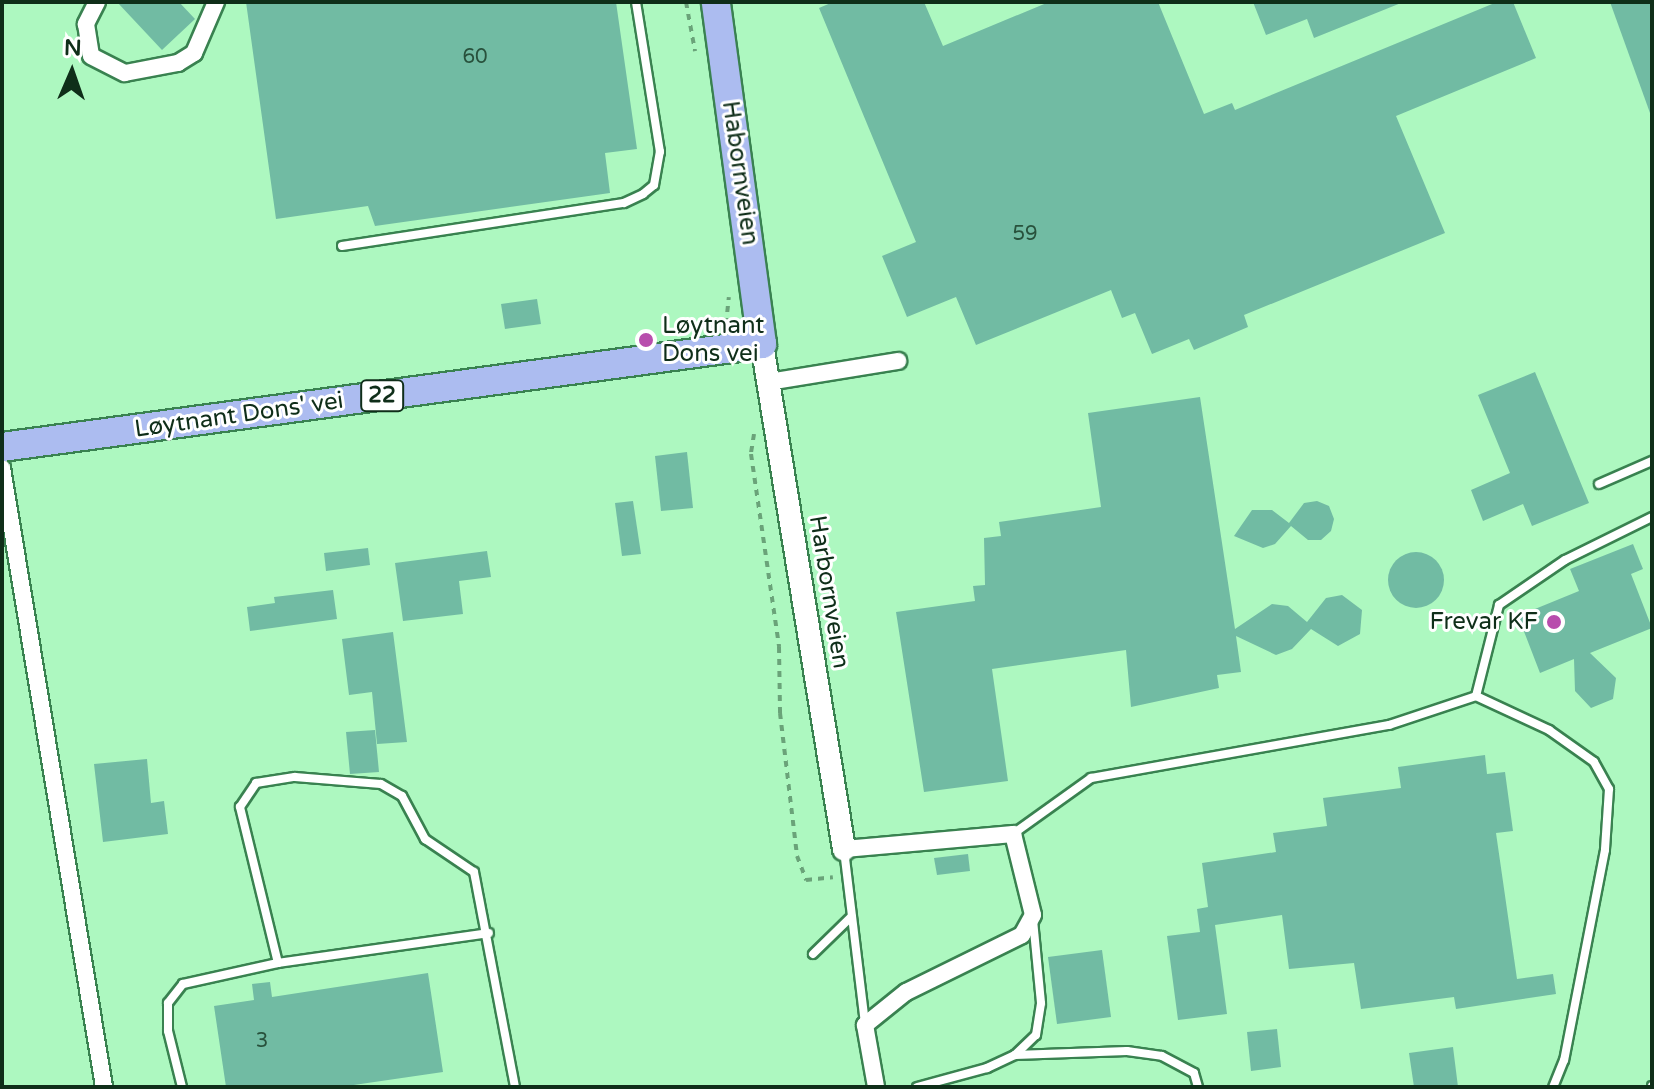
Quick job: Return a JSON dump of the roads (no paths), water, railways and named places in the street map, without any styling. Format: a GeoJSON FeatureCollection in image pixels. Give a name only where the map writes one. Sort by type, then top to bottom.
{"type":"FeatureCollection","features":[{"type":"Feature","properties":{"kind":"highway","name":"Habornveien"},"geometry":{"type":"LineString","coordinates":[[716,2],[762,344]]}},
{"type":"Feature","properties":{"kind":"highway","name":"Løytnant Dons' vei"},"geometry":{"type":"LineString","coordinates":[[2,447],[762,344]]}},
{"type":"Feature","properties":{"kind":"street"},"geometry":{"type":"LineString","coordinates":[[97,2],[86,24],[91,56],[125,73],[178,63],[194,53],[216,2]]}},
{"type":"Feature","properties":{"kind":"street","name":"Harbornveien"},"geometry":{"type":"LineString","coordinates":[[762,344],[844,849]]}},
{"type":"Feature","properties":{"kind":"street"},"geometry":{"type":"LineString","coordinates":[[768,382],[898,361]]}},
{"type":"Feature","properties":{"kind":"street"},"geometry":{"type":"LineString","coordinates":[[2,468],[104,1087]]}},
{"type":"Feature","properties":{"kind":"street"},"geometry":{"type":"LineString","coordinates":[[844,849],[1013,834],[1033,915],[1022,935],[906,992],[865,1025],[876,1087]]}},
{"type":"Feature","properties":{"kind":"lane"},"geometry":{"type":"LineString","coordinates":[[342,246],[624,203],[654,185],[660,152],[636,2]]}},
{"type":"Feature","properties":{"kind":"lane"},"geometry":{"type":"LineString","coordinates":[[1599,484],[1652,461]]}},
{"type":"Feature","properties":{"kind":"lane"},"geometry":{"type":"LineString","coordinates":[[1476,696],[1499,605],[1565,560],[1652,517]]}},
{"type":"Feature","properties":{"kind":"lane"},"geometry":{"type":"LineString","coordinates":[[1013,834],[1091,778],[1389,725],[1476,696],[1549,730],[1594,762],[1609,789],[1605,850],[1564,1060],[1553,1087]]}},
{"type":"Feature","properties":{"kind":"lane"},"geometry":{"type":"LineString","coordinates":[[278,963],[240,807],[256,783],[295,777],[381,784],[402,796],[425,839],[474,872],[489,933],[515,1087]]}},
{"type":"Feature","properties":{"kind":"lane"},"geometry":{"type":"LineString","coordinates":[[844,849],[865,1025]]}},
{"type":"Feature","properties":{"kind":"lane"},"geometry":{"type":"LineString","coordinates":[[1015,1055],[1036,1035],[1041,1003],[1033,915]]}},
{"type":"Feature","properties":{"kind":"lane"},"geometry":{"type":"LineString","coordinates":[[813,954],[852,916]]}},
{"type":"Feature","properties":{"kind":"lane"},"geometry":{"type":"LineString","coordinates":[[182,1087],[168,1031],[168,1003],[183,984],[278,963],[489,933]]}},
{"type":"Feature","properties":{"kind":"lane"},"geometry":{"type":"LineString","coordinates":[[917,1087],[1015,1055],[1127,1051],[1162,1056],[1194,1073],[1198,1087]]}},
{"type":"Feature","properties":{"kind":"place","name":"Løytnant Dons vei"},"geometry":{"type":"Point","coordinates":[646,340]}},
{"type":"Feature","properties":{"kind":"place","name":"Frevar KF"},"geometry":{"type":"Point","coordinates":[1554,622]}}]}
